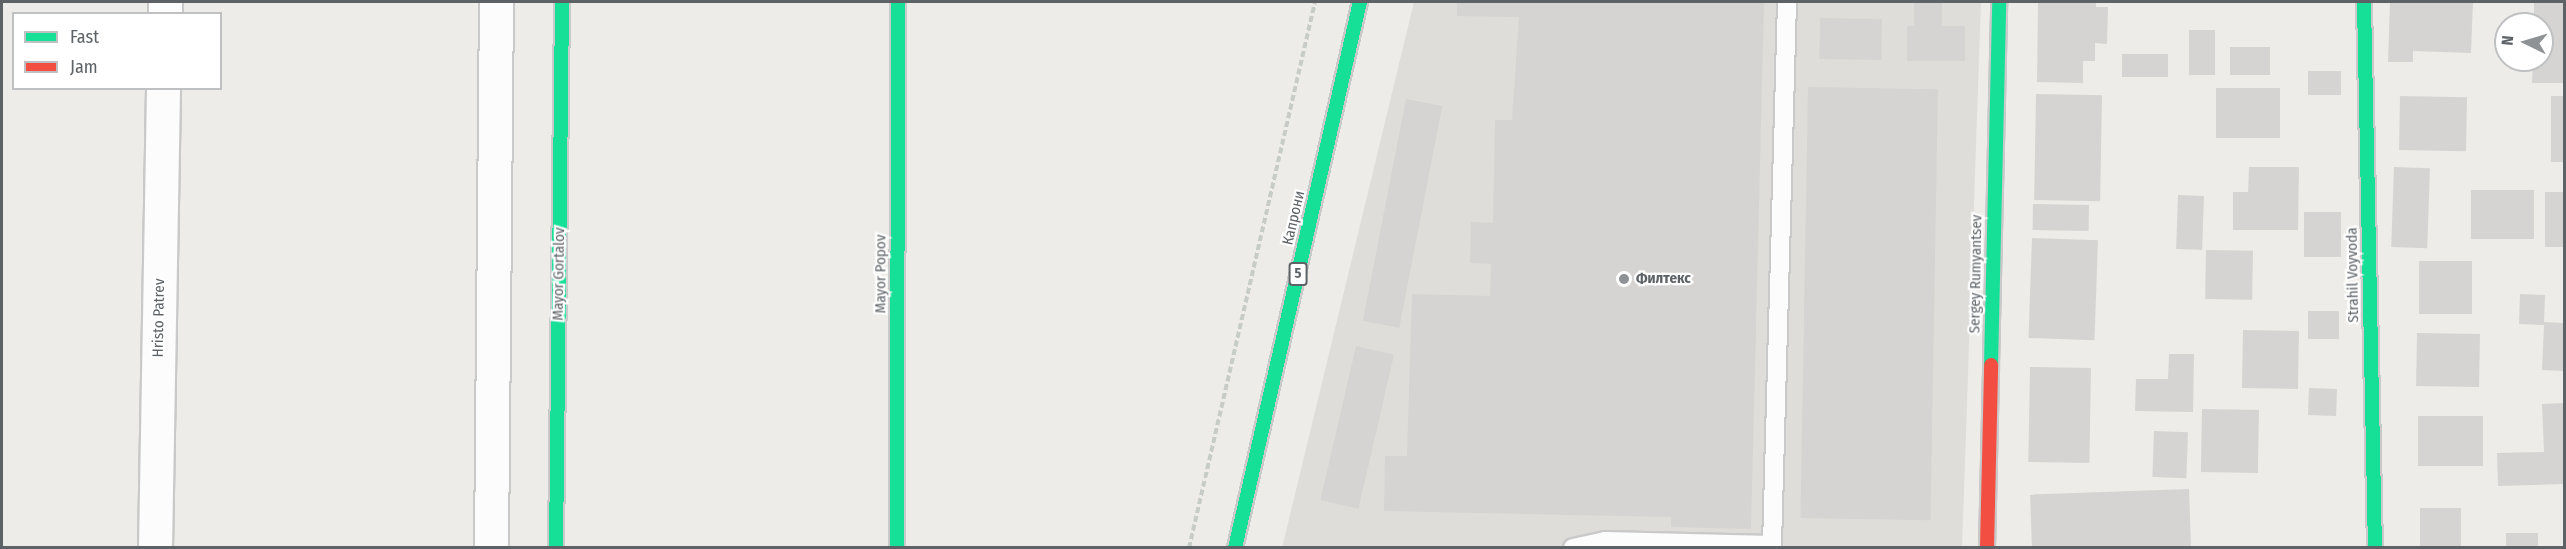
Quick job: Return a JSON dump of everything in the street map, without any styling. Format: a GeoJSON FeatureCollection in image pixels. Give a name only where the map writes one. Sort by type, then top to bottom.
{"type":"FeatureCollection","features":[{"type":"Feature","properties":{"kind":"street"},"geometry":{"type":"LineString","coordinates":[[490,548],[496,2]]}},
{"type":"Feature","properties":{"kind":"street","name":"Mayor Gortalov"},"geometry":{"type":"LineString","coordinates":[[556,548],[562,2]]}},
{"type":"Feature","properties":{"kind":"street","name":"Mayor Popov"},"geometry":{"type":"LineString","coordinates":[[897,548],[898,2]]}},
{"type":"Feature","properties":{"kind":"street","name":"Капрони"},"geometry":{"type":"LineString","coordinates":[[1235,548],[1360,2]]}},
{"type":"Feature","properties":{"kind":"street","name":"Sergey Rumyantsev"},"geometry":{"type":"LineString","coordinates":[[1987,548],[1999,2]]}},
{"type":"Feature","properties":{"kind":"street","name":"Strahil Voyvoda"},"geometry":{"type":"LineString","coordinates":[[2364,2],[2375,548]]}},
{"type":"Feature","properties":{"kind":"street","name":"Hristo Patrev"},"geometry":{"type":"LineString","coordinates":[[155,548],[163,90]]}},
{"type":"Feature","properties":{"kind":"lane"},"geometry":{"type":"LineString","coordinates":[[1573,548],[1605,541],[1772,545],[1787,2]]}},
{"type":"Feature","properties":{"kind":"path"},"geometry":{"type":"LineString","coordinates":[[1189,548],[1315,2]]}},
{"type":"Feature","properties":{"kind":"shaded area"},"geometry":{"type":"Polygon","coordinates":[[[1414,2],[1981,2],[1962,547],[1282,548],[1414,2]]]}},
{"type":"Feature","properties":{"kind":"building","name":"Филтекс"},"geometry":{"type":"Polygon","coordinates":[[[1457,2],[1764,2],[1751,529],[1671,527],[1671,517],[1384,511],[1385,456],[1407,456],[1412,294],[1490,296],[1491,264],[1470,263],[1471,222],[1493,223],[1495,120],[1512,120],[1519,17],[1457,16],[1457,2]]]}},
{"type":"Feature","properties":{"kind":"building"},"geometry":{"type":"Polygon","coordinates":[[[1914,2],[1942,2],[1942,26],[1965,26],[1965,61],[1907,61],[1907,26],[1914,26],[1914,2]]]}},
{"type":"Feature","properties":{"kind":"building"},"geometry":{"type":"Polygon","coordinates":[[[2038,2],[2096,2],[2096,7],[2108,7],[2107,44],[2095,43],[2095,61],[2083,61],[2083,83],[2037,82],[2038,2]]]}},
{"type":"Feature","properties":{"kind":"building"},"geometry":{"type":"Polygon","coordinates":[[[2390,2],[2473,2],[2471,53],[2413,51],[2413,62],[2388,62],[2390,2]]]}},
{"type":"Feature","properties":{"kind":"building"},"geometry":{"type":"Polygon","coordinates":[[[2534,2],[2564,2],[2564,83],[2532,83],[2532,72],[2554,72],[2554,12],[2534,12],[2534,2]]]}},
{"type":"Feature","properties":{"kind":"building"},"geometry":{"type":"Polygon","coordinates":[[[1820,18],[1882,19],[1881,60],[1819,59],[1820,18]]]}},
{"type":"Feature","properties":{"kind":"building"},"geometry":{"type":"Polygon","coordinates":[[[2189,30],[2215,30],[2215,75],[2189,75],[2189,30]]]}},
{"type":"Feature","properties":{"kind":"building"},"geometry":{"type":"Polygon","coordinates":[[[2230,47],[2270,47],[2270,75],[2230,75],[2230,47]]]}},
{"type":"Feature","properties":{"kind":"building"},"geometry":{"type":"Polygon","coordinates":[[[2122,54],[2168,54],[2168,77],[2122,77],[2122,54]]]}},
{"type":"Feature","properties":{"kind":"building"},"geometry":{"type":"Polygon","coordinates":[[[2308,71],[2341,71],[2341,95],[2308,95],[2308,71]]]}},
{"type":"Feature","properties":{"kind":"building"},"geometry":{"type":"Polygon","coordinates":[[[1808,87],[1938,89],[1930,520],[1800,518],[1808,87]]]}},
{"type":"Feature","properties":{"kind":"building"},"geometry":{"type":"Polygon","coordinates":[[[2216,88],[2280,88],[2280,138],[2216,138],[2216,88]]]}},
{"type":"Feature","properties":{"kind":"building"},"geometry":{"type":"Polygon","coordinates":[[[2036,94],[2102,95],[2100,201],[2034,200],[2036,94]]]}},
{"type":"Feature","properties":{"kind":"building"},"geometry":{"type":"Polygon","coordinates":[[[2400,96],[2467,97],[2466,151],[2399,150],[2400,96]]]}},
{"type":"Feature","properties":{"kind":"building"},"geometry":{"type":"Polygon","coordinates":[[[2551,96],[2564,96],[2564,162],[2551,162],[2551,96]]]}},
{"type":"Feature","properties":{"kind":"building"},"geometry":{"type":"Polygon","coordinates":[[[1406,99],[1442,106],[1399,328],[1363,321],[1406,99]]]}},
{"type":"Feature","properties":{"kind":"building"},"geometry":{"type":"Polygon","coordinates":[[[2249,167],[2299,167],[2298,230],[2233,230],[2233,192],[2248,192],[2249,167]]]}},
{"type":"Feature","properties":{"kind":"building"},"geometry":{"type":"Polygon","coordinates":[[[2394,167],[2430,168],[2427,248],[2391,247],[2394,167]]]}},
{"type":"Feature","properties":{"kind":"building"},"geometry":{"type":"Polygon","coordinates":[[[2471,190],[2534,190],[2534,239],[2471,239],[2471,190]]]}},
{"type":"Feature","properties":{"kind":"building"},"geometry":{"type":"Polygon","coordinates":[[[2545,192],[2564,192],[2564,247],[2545,247],[2545,192]]]}},
{"type":"Feature","properties":{"kind":"building"},"geometry":{"type":"Polygon","coordinates":[[[2178,195],[2204,196],[2202,250],[2176,249],[2178,195]]]}},
{"type":"Feature","properties":{"kind":"building"},"geometry":{"type":"Polygon","coordinates":[[[2033,204],[2089,205],[2089,231],[2033,230],[2033,204]]]}},
{"type":"Feature","properties":{"kind":"building"},"geometry":{"type":"Polygon","coordinates":[[[2304,212],[2341,212],[2341,257],[2304,257],[2304,212]]]}},
{"type":"Feature","properties":{"kind":"building"},"geometry":{"type":"Polygon","coordinates":[[[2032,238],[2098,240],[2094,340],[2029,338],[2032,238]]]}},
{"type":"Feature","properties":{"kind":"building"},"geometry":{"type":"Polygon","coordinates":[[[2206,250],[2253,251],[2252,300],[2205,299],[2206,250]]]}},
{"type":"Feature","properties":{"kind":"building"},"geometry":{"type":"Polygon","coordinates":[[[2419,261],[2472,261],[2472,314],[2419,314],[2419,261]]]}},
{"type":"Feature","properties":{"kind":"building"},"geometry":{"type":"Polygon","coordinates":[[[2520,294],[2545,295],[2544,322],[2564,323],[2564,371],[2542,370],[2544,325],[2519,324],[2520,294]]]}},
{"type":"Feature","properties":{"kind":"building"},"geometry":{"type":"Polygon","coordinates":[[[2308,311],[2339,311],[2339,339],[2308,339],[2308,311]]]}},
{"type":"Feature","properties":{"kind":"building"},"geometry":{"type":"Polygon","coordinates":[[[2243,330],[2299,331],[2298,389],[2242,388],[2243,330]]]}},
{"type":"Feature","properties":{"kind":"building"},"geometry":{"type":"Polygon","coordinates":[[[2417,333],[2480,334],[2479,387],[2416,386],[2417,333]]]}},
{"type":"Feature","properties":{"kind":"building"},"geometry":{"type":"Polygon","coordinates":[[[1356,346],[1394,355],[1358,509],[1320,500],[1356,346]]]}},
{"type":"Feature","properties":{"kind":"building"},"geometry":{"type":"Polygon","coordinates":[[[2169,354],[2194,354],[2193,412],[2135,411],[2136,379],[2168,379],[2169,354]]]}},
{"type":"Feature","properties":{"kind":"building"},"geometry":{"type":"Polygon","coordinates":[[[2030,367],[2091,368],[2089,463],[2028,462],[2030,367]]]}},
{"type":"Feature","properties":{"kind":"building"},"geometry":{"type":"Polygon","coordinates":[[[2309,388],[2337,389],[2336,416],[2308,415],[2309,388]]]}},
{"type":"Feature","properties":{"kind":"building"},"geometry":{"type":"Polygon","coordinates":[[[2564,403],[2564,484],[2498,486],[2497,453],[2544,452],[2542,404],[2564,403]]]}},
{"type":"Feature","properties":{"kind":"building"},"geometry":{"type":"Polygon","coordinates":[[[2202,409],[2259,410],[2258,473],[2201,472],[2202,409]]]}},
{"type":"Feature","properties":{"kind":"building"},"geometry":{"type":"Polygon","coordinates":[[[2418,416],[2483,416],[2483,466],[2418,466],[2418,416]]]}},
{"type":"Feature","properties":{"kind":"building"},"geometry":{"type":"Polygon","coordinates":[[[2154,431],[2188,432],[2186,478],[2152,477],[2154,431]]]}},
{"type":"Feature","properties":{"kind":"building"},"geometry":{"type":"Polygon","coordinates":[[[2189,489],[2191,548],[2032,548],[2030,495],[2189,489]]]}},
{"type":"Feature","properties":{"kind":"building"},"geometry":{"type":"Polygon","coordinates":[[[2420,508],[2461,508],[2461,548],[2420,548],[2420,508]]]}},
{"type":"Feature","properties":{"kind":"building"},"geometry":{"type":"Polygon","coordinates":[[[2506,533],[2538,533],[2538,548],[2506,548],[2506,533]]]}},
{"type":"Feature","properties":{"kind":"traffic: fast"},"geometry":{"type":"LineString","coordinates":[[556,548],[562,2]]}},
{"type":"Feature","properties":{"kind":"traffic: fast"},"geometry":{"type":"LineString","coordinates":[[897,548],[898,2]]}},
{"type":"Feature","properties":{"kind":"traffic: fast"},"geometry":{"type":"LineString","coordinates":[[1235,548],[1360,2]]}},
{"type":"Feature","properties":{"kind":"traffic: fast"},"geometry":{"type":"LineString","coordinates":[[1991,365],[1999,2]]}},
{"type":"Feature","properties":{"kind":"traffic: fast"},"geometry":{"type":"LineString","coordinates":[[2364,2],[2375,548]]}},
{"type":"Feature","properties":{"kind":"traffic: jam"},"geometry":{"type":"LineString","coordinates":[[1987,548],[1991,365]]}},
{"type":"Feature","properties":{"kind":"place","name":"Филтекс"},"geometry":{"type":"Point","coordinates":[1624,279]}}]}
